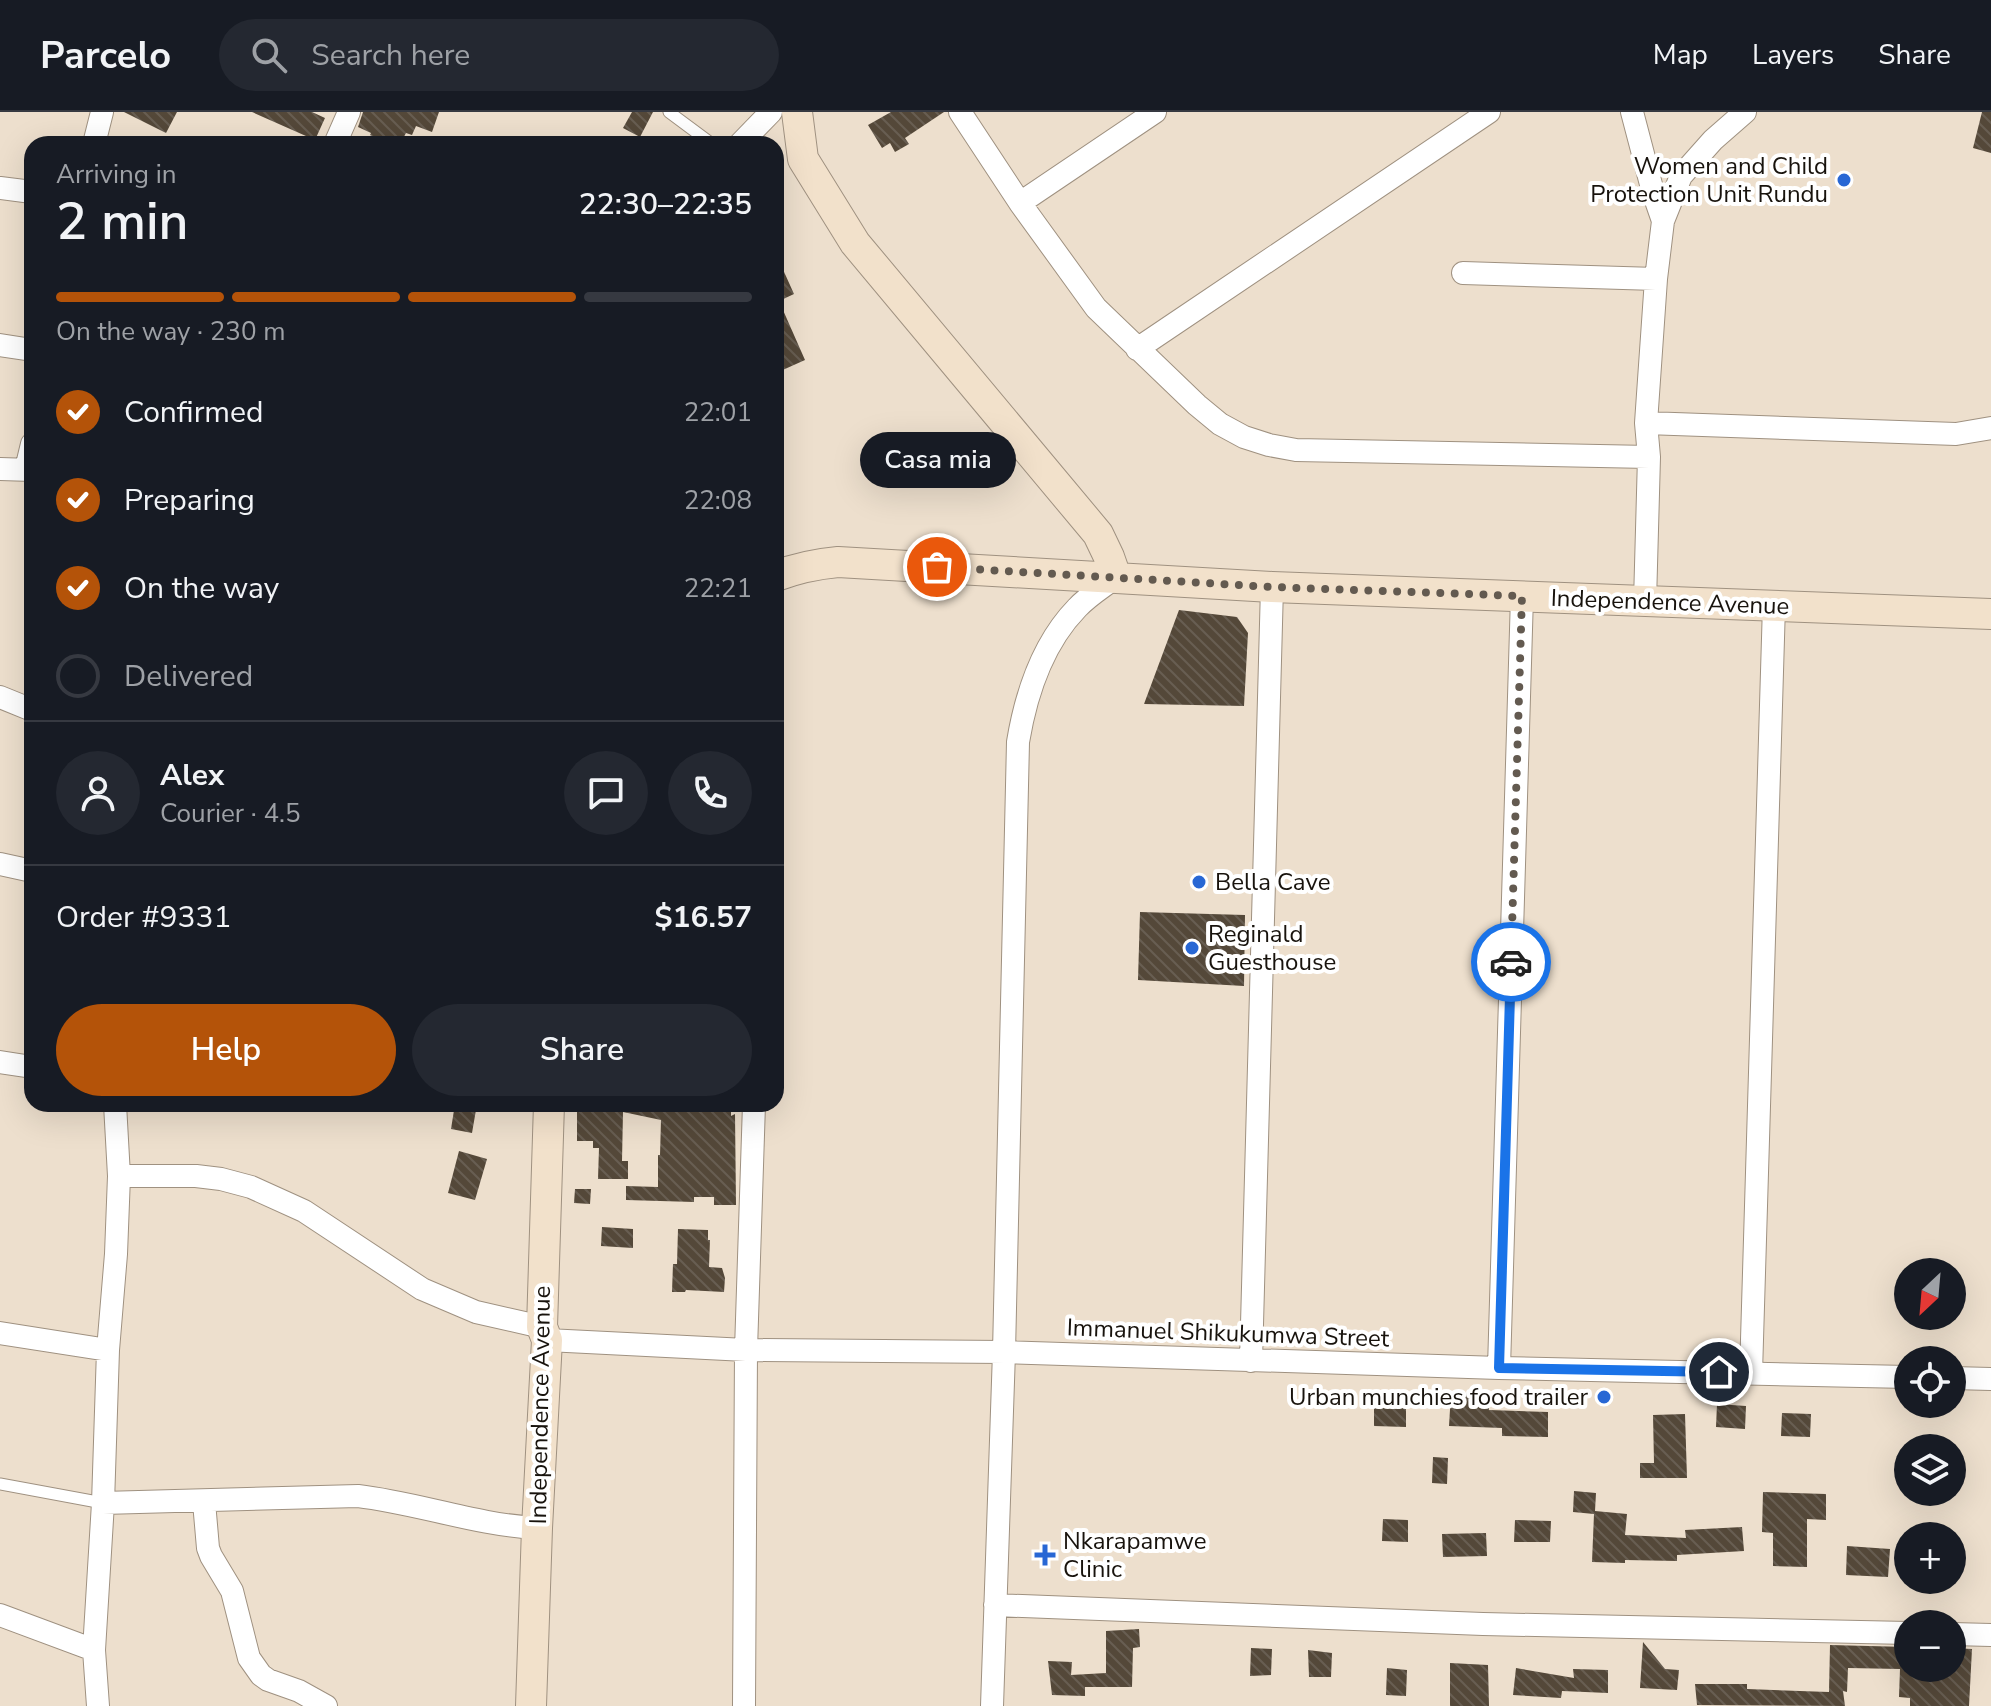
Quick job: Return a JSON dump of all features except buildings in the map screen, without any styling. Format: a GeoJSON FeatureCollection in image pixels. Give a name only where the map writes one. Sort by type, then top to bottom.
{"type":"FeatureCollection","features":[{"type":"Feature","properties":{"kind":"street"},"geometry":{"type":"LineString","coordinates":[[96,136],[102,112]]}},
{"type":"Feature","properties":{"kind":"street"},"geometry":{"type":"LineString","coordinates":[[338,136],[349,112]]}},
{"type":"Feature","properties":{"kind":"street"},"geometry":{"type":"LineString","coordinates":[[748,136],[771,112]]}},
{"type":"Feature","properties":{"kind":"street"},"geometry":{"type":"LineString","coordinates":[[797,112],[803,159],[855,243],[1098,534],[1116,577],[1077,607],[1048,649],[1029,694],[1018,742],[1004,1352],[992,1706]]}},
{"type":"Feature","properties":{"kind":"street"},"geometry":{"type":"LineString","coordinates":[[960,112],[1020,203],[1096,308],[1197,405],[1220,424],[1244,437],[1296,450],[1649,457]]}},
{"type":"Feature","properties":{"kind":"street"},"geometry":{"type":"LineString","coordinates":[[1020,203],[1155,112]]}},
{"type":"Feature","properties":{"kind":"street"},"geometry":{"type":"LineString","coordinates":[[1137,349],[1489,112]]}},
{"type":"Feature","properties":{"kind":"street"},"geometry":{"type":"LineString","coordinates":[[1632,112],[1663,221]]}},
{"type":"Feature","properties":{"kind":"street"},"geometry":{"type":"LineString","coordinates":[[1645,602],[1649,457],[1646,423],[1663,221],[1681,176],[1713,140],[1745,112]]}},
{"type":"Feature","properties":{"kind":"street"},"geometry":{"type":"LineString","coordinates":[[0,188],[24,191]]}},
{"type":"Feature","properties":{"kind":"street"},"geometry":{"type":"LineString","coordinates":[[1463,273],[1656,279]]}},
{"type":"Feature","properties":{"kind":"street"},"geometry":{"type":"LineString","coordinates":[[0,345],[24,349]]}},
{"type":"Feature","properties":{"kind":"street"},"geometry":{"type":"LineString","coordinates":[[1646,423],[1956,434],[1991,428]]}},
{"type":"Feature","properties":{"kind":"street"},"geometry":{"type":"LineString","coordinates":[[0,469],[24,470]]}},
{"type":"Feature","properties":{"kind":"street","name":"Independence Avenue"},"geometry":{"type":"LineString","coordinates":[[784,573],[838,562],[1272,587],[1991,614]]}},
{"type":"Feature","properties":{"kind":"street"},"geometry":{"type":"LineString","coordinates":[[1251,1361],[1272,587]]}},
{"type":"Feature","properties":{"kind":"street"},"geometry":{"type":"LineString","coordinates":[[1499,1368],[1522,596]]}},
{"type":"Feature","properties":{"kind":"street"},"geometry":{"type":"LineString","coordinates":[[1751,1373],[1774,605]]}},
{"type":"Feature","properties":{"kind":"street"},"geometry":{"type":"LineString","coordinates":[[0,697],[24,707]]}},
{"type":"Feature","properties":{"kind":"street"},"geometry":{"type":"LineString","coordinates":[[0,864],[24,869]]}},
{"type":"Feature","properties":{"kind":"street"},"geometry":{"type":"LineString","coordinates":[[0,1062],[24,1066]]}},
{"type":"Feature","properties":{"kind":"street"},"geometry":{"type":"LineString","coordinates":[[98,1706],[94,1650],[108,1350],[116,1254],[119,1176],[115,1112]]}},
{"type":"Feature","properties":{"kind":"street","name":"Independence Avenue"},"geometry":{"type":"LineString","coordinates":[[531,1706],[545,1333],[549,1112]]}},
{"type":"Feature","properties":{"kind":"street"},"geometry":{"type":"LineString","coordinates":[[744,1706],[746,1350],[754,1112]]}},
{"type":"Feature","properties":{"kind":"street","name":"Immanuel Shikukumwa Street"},"geometry":{"type":"LineString","coordinates":[[119,1176],[196,1176],[251,1187],[304,1211],[422,1289],[476,1312],[545,1333],[746,1350],[1004,1352],[1894,1377]]}},
{"type":"Feature","properties":{"kind":"street"},"geometry":{"type":"LineString","coordinates":[[0,1333],[108,1350]]}},
{"type":"Feature","properties":{"kind":"street"},"geometry":{"type":"LineString","coordinates":[[1966,1378],[1991,1379]]}},
{"type":"Feature","properties":{"kind":"street"},"geometry":{"type":"LineString","coordinates":[[103,1503],[358,1496],[509,1527],[537,1528]]}},
{"type":"Feature","properties":{"kind":"street"},"geometry":{"type":"LineString","coordinates":[[204,1502],[208,1548],[232,1591],[249,1658],[268,1680],[299,1691],[326,1706]]}},
{"type":"Feature","properties":{"kind":"street"},"geometry":{"type":"LineString","coordinates":[[995,1605],[1483,1624],[1894,1633]]}},
{"type":"Feature","properties":{"kind":"street"},"geometry":{"type":"LineString","coordinates":[[0,1615],[94,1650]]}},
{"type":"Feature","properties":{"kind":"street"},"geometry":{"type":"LineString","coordinates":[[1966,1634],[1991,1635]]}},
{"type":"Feature","properties":{"kind":"lane"},"geometry":{"type":"LineString","coordinates":[[669,112],[701,136]]}},
{"type":"Feature","properties":{"kind":"lane"},"geometry":{"type":"LineString","coordinates":[[0,1484],[103,1503]]}},
{"type":"Feature","properties":{"kind":"way so far"},"geometry":{"type":"LineString","coordinates":[[937,567],[1272,587],[1522,596],[1511,962]]}},
{"type":"Feature","properties":{"kind":"place","name":"Women and Child Protection Unit Rundu"},"geometry":{"type":"Point","coordinates":[1844,180]}},
{"type":"Feature","properties":{"kind":"place","name":"Casa mia"},"geometry":{"type":"Point","coordinates":[937,567]}},
{"type":"Feature","properties":{"kind":"place","name":"Bella Cave"},"geometry":{"type":"Point","coordinates":[1199,882]}},
{"type":"Feature","properties":{"kind":"place","name":"Reginald Guesthouse"},"geometry":{"type":"Point","coordinates":[1192,948]}},
{"type":"Feature","properties":{"kind":"place","name":"Urban munchies food trailer"},"geometry":{"type":"Point","coordinates":[1604,1397]}},
{"type":"Feature","properties":{"kind":"place","name":"Nkarapamwe Clinic"},"geometry":{"type":"Point","coordinates":[1045,1555]}},
{"type":"Feature","properties":{"kind":"route"},"geometry":{"type":"LineString","coordinates":[[1511,962],[1499,1368],[1719,1372]]}}]}
